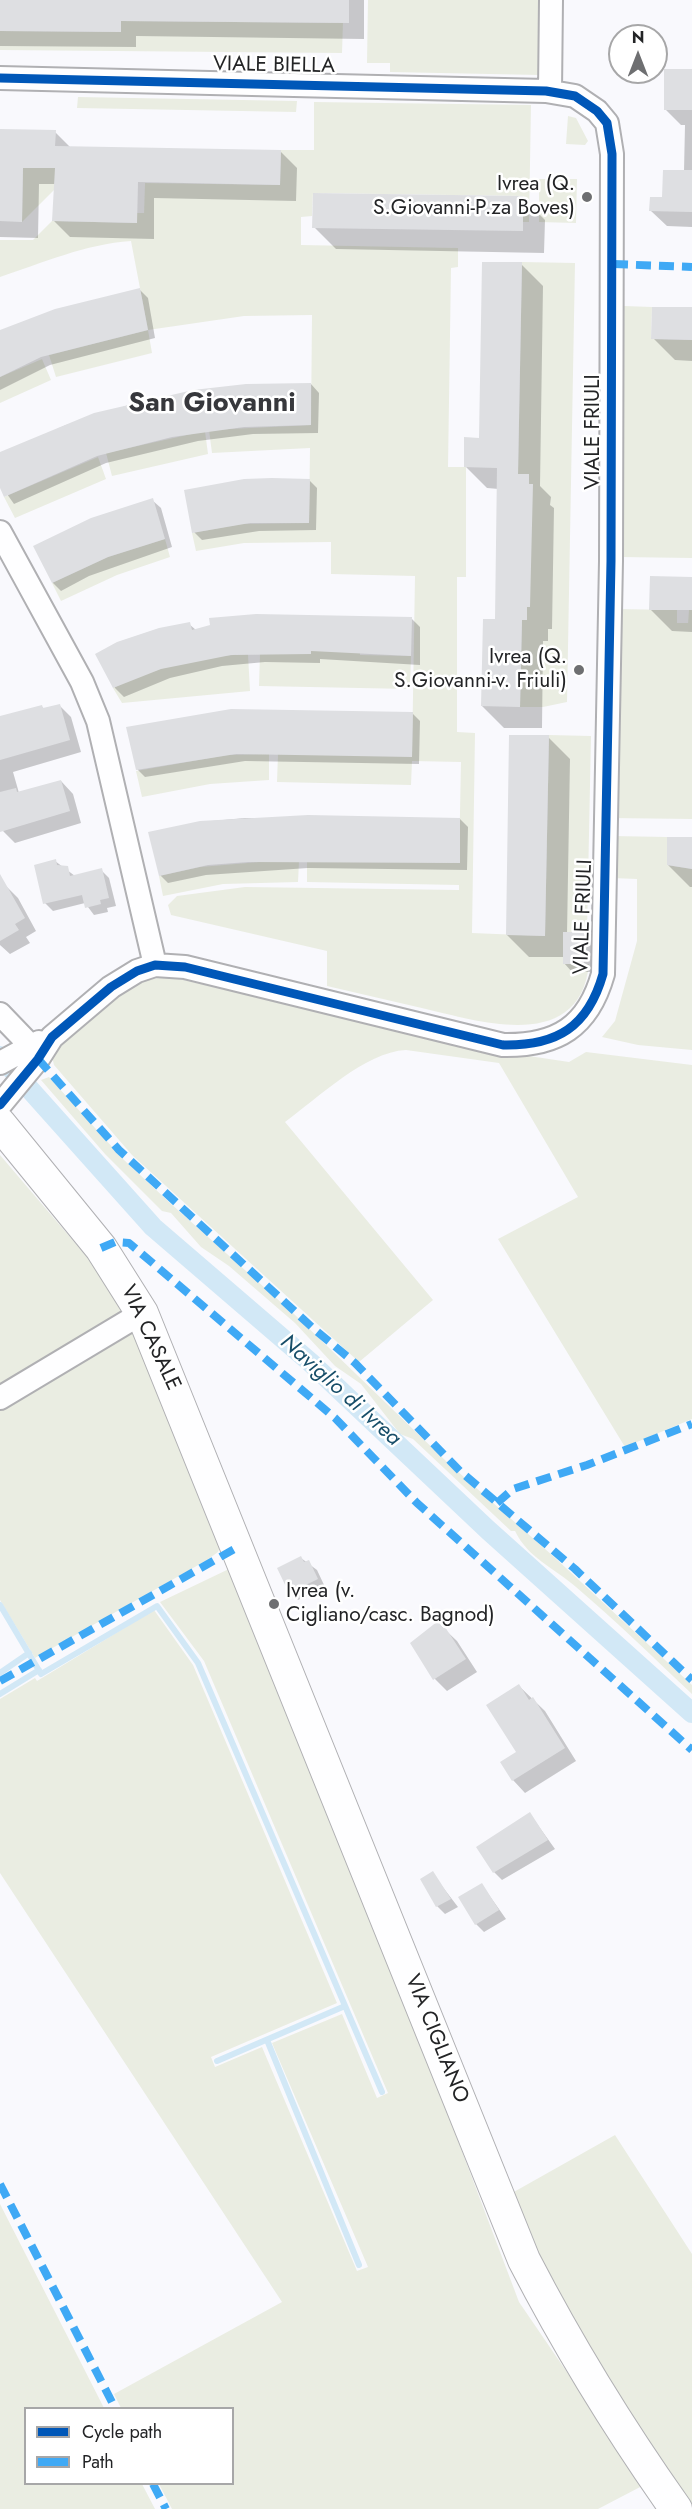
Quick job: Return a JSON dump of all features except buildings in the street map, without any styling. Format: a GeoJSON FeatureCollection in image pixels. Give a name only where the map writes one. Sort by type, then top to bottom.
{"type":"FeatureCollection","features":[{"type":"Feature","properties":{"kind":"main road","name":"VIA CASALE"},"geometry":{"type":"LineString","coordinates":[[2,1109],[101,1248],[142,1313],[238,1547]]}},
{"type":"Feature","properties":{"kind":"main road","name":"VIA CIGLIANO"},"geometry":{"type":"LineString","coordinates":[[238,1547],[524,2260],[563,2336],[613,2420],[676,2509]]}},
{"type":"Feature","properties":{"kind":"street"},"geometry":{"type":"LineString","coordinates":[[548,91],[551,0]]}},
{"type":"Feature","properties":{"kind":"street","name":"VIALE BIELLA"},"geometry":{"type":"LineString","coordinates":[[0,78],[548,91],[575,96],[597,111],[607,123],[612,154],[613,264]]}},
{"type":"Feature","properties":{"kind":"street","name":"VIALE FRIULI"},"geometry":{"type":"LineString","coordinates":[[0,1063],[32,1053],[123,978],[155,965],[185,967],[503,1045],[530,1046],[558,1038],[596,999],[603,974],[611,573],[613,264]]}},
{"type":"Feature","properties":{"kind":"street"},"geometry":{"type":"LineString","coordinates":[[0,532],[82,682],[98,721],[155,965]]}},
{"type":"Feature","properties":{"kind":"street"},"geometry":{"type":"LineString","coordinates":[[0,1014],[25,1040],[32,1053]]}},
{"type":"Feature","properties":{"kind":"street","name":"VIALE FRIULI"},"geometry":{"type":"LineString","coordinates":[[2,1109],[32,1053]]}},
{"type":"Feature","properties":{"kind":"street"},"geometry":{"type":"LineString","coordinates":[[0,1398],[142,1313]]}},
{"type":"Feature","properties":{"kind":"shaded area"},"geometry":{"type":"Polygon","coordinates":[[[368,0],[546,0],[545,55],[539,55],[539,75],[390,72],[390,63],[367,63],[368,0]]]}},
{"type":"Feature","properties":{"kind":"shaded area"},"geometry":{"type":"Polygon","coordinates":[[[121,21],[343,23],[342,53],[0,50],[0,31],[120,32],[121,21]]]}},
{"type":"Feature","properties":{"kind":"shaded area"},"geometry":{"type":"Polygon","coordinates":[[[78,97],[297,101],[296,112],[77,108],[78,97]]]}},
{"type":"Feature","properties":{"kind":"shaded area"},"geometry":{"type":"Polygon","coordinates":[[[314,102],[531,105],[529,222],[523,222],[523,196],[313,193],[312,216],[301,217],[301,245],[458,248],[458,267],[451,268],[448,467],[466,467],[466,577],[457,577],[457,732],[475,733],[472,933],[545,936],[549,735],[591,736],[587,932],[563,932],[563,964],[589,964],[582,992],[567,1010],[548,1021],[525,1025],[499,1024],[327,986],[327,951],[171,915],[168,905],[177,896],[245,887],[459,890],[459,885],[307,882],[307,860],[459,863],[461,762],[412,761],[411,785],[277,782],[278,754],[412,756],[415,576],[331,574],[331,542],[244,543],[196,551],[192,533],[241,524],[309,523],[310,448],[212,453],[209,430],[311,425],[312,315],[244,316],[148,330],[131,241],[81,250],[0,277],[0,240],[33,240],[52,221],[137,223],[137,213],[144,213],[145,183],[280,185],[281,150],[314,150],[314,102]]]}},
{"type":"Feature","properties":{"kind":"shaded area"},"geometry":{"type":"Polygon","coordinates":[[[568,116],[576,118],[588,141],[585,145],[566,144],[568,116]]]}},
{"type":"Feature","properties":{"kind":"shaded area"},"geometry":{"type":"Polygon","coordinates":[[[23,168],[55,168],[63,181],[22,222],[23,168]]]}},
{"type":"Feature","properties":{"kind":"shaded area"},"geometry":{"type":"Polygon","coordinates":[[[539,179],[577,179],[576,223],[539,222],[539,179]]]}},
{"type":"Feature","properties":{"kind":"shaded area"},"geometry":{"type":"Polygon","coordinates":[[[522,262],[575,263],[567,702],[543,707],[520,707],[522,620],[527,607],[530,607],[529,474],[518,474],[522,262]]]}},
{"type":"Feature","properties":{"kind":"shaded area"},"geometry":{"type":"Polygon","coordinates":[[[624,306],[652,307],[651,339],[692,340],[692,558],[620,557],[624,306]]]}},
{"type":"Feature","properties":{"kind":"shaded area"},"geometry":{"type":"Polygon","coordinates":[[[148,330],[152,353],[56,377],[49,355],[148,330]]]}},
{"type":"Feature","properties":{"kind":"shaded area"},"geometry":{"type":"Polygon","coordinates":[[[42,359],[51,380],[0,403],[0,377],[42,359]]]}},
{"type":"Feature","properties":{"kind":"shaded area"},"geometry":{"type":"Polygon","coordinates":[[[205,431],[208,454],[112,476],[106,453],[205,431]]]}},
{"type":"Feature","properties":{"kind":"shaded area"},"geometry":{"type":"Polygon","coordinates":[[[98,457],[106,479],[15,518],[4,497],[98,457]]]}},
{"type":"Feature","properties":{"kind":"shaded area"},"geometry":{"type":"Polygon","coordinates":[[[165,539],[170,557],[117,575],[61,601],[52,583],[108,557],[165,539]]]}},
{"type":"Feature","properties":{"kind":"shaded area"},"geometry":{"type":"Polygon","coordinates":[[[614,609],[677,610],[677,623],[688,623],[689,610],[692,610],[692,819],[610,818],[614,609]]]}},
{"type":"Feature","properties":{"kind":"shaded area"},"geometry":{"type":"Polygon","coordinates":[[[311,650],[360,651],[360,655],[411,656],[410,689],[259,686],[260,654],[311,654],[311,650]]]}},
{"type":"Feature","properties":{"kind":"shaded area"},"geometry":{"type":"Polygon","coordinates":[[[248,654],[250,691],[122,703],[113,688],[145,674],[179,664],[213,657],[248,654]]]}},
{"type":"Feature","properties":{"kind":"shaded area"},"geometry":{"type":"Polygon","coordinates":[[[269,754],[269,780],[210,784],[142,797],[136,771],[227,755],[269,754]]]}},
{"type":"Feature","properties":{"kind":"shaded area"},"geometry":{"type":"Polygon","coordinates":[[[612,836],[667,837],[667,865],[692,869],[692,1050],[638,1045],[602,1037],[615,1021],[637,941],[637,879],[612,878],[612,836]]]}},
{"type":"Feature","properties":{"kind":"shaded area"},"geometry":{"type":"Polygon","coordinates":[[[259,862],[299,862],[298,882],[223,884],[163,896],[159,876],[200,867],[259,862]]]}},
{"type":"Feature","properties":{"kind":"shaded area"},"geometry":{"type":"Polygon","coordinates":[[[170,977],[509,1053],[569,1062],[586,1052],[692,1065],[692,1419],[625,1447],[498,1239],[578,1197],[499,1063],[406,1050],[390,1053],[358,1067],[285,1122],[433,1300],[359,1362],[132,1155],[54,1065],[52,1057],[54,1050],[107,1002],[137,984],[170,977]]]}},
{"type":"Feature","properties":{"kind":"shaded area"},"geometry":{"type":"Polygon","coordinates":[[[49,1077],[123,1159],[294,1314],[447,1462],[553,1556],[692,1685],[692,1694],[591,1600],[534,1556],[515,1531],[511,1531],[413,1439],[400,1434],[361,1384],[335,1366],[295,1323],[229,1266],[201,1247],[171,1213],[162,1211],[105,1154],[41,1080],[49,1077]]]}},
{"type":"Feature","properties":{"kind":"shaded area"},"geometry":{"type":"Polygon","coordinates":[[[0,1155],[87,1257],[125,1313],[0,1389],[0,1155]]]}},
{"type":"Feature","properties":{"kind":"shaded area"},"geometry":{"type":"Polygon","coordinates":[[[133,1331],[220,1547],[218,1552],[207,1560],[35,1658],[0,1600],[0,1406],[121,1335],[133,1331]]]}},
{"type":"Feature","properties":{"kind":"shaded area"},"geometry":{"type":"Polygon","coordinates":[[[231,1568],[294,1707],[519,2302],[644,2485],[598,2509],[172,2509],[160,2485],[234,2485],[234,2407],[120,2407],[114,2394],[282,2302],[0,1873],[0,1699],[35,1678],[37,1681],[154,1610],[193,1665],[337,2003],[211,2057],[215,2067],[262,2047],[357,2271],[368,2267],[272,2043],[342,2014],[377,2098],[388,2093],[204,1661],[160,1602],[231,1568]]]}},
{"type":"Feature","properties":{"kind":"shaded area"},"geometry":{"type":"Polygon","coordinates":[[[615,2135],[692,2254],[692,2507],[596,2365],[552,2288],[512,2193],[615,2135]]]}},
{"type":"Feature","properties":{"kind":"shaded area"},"geometry":{"type":"Polygon","coordinates":[[[0,2204],[103,2407],[24,2407],[24,2485],[143,2485],[155,2509],[0,2509],[0,2204]]]}},
{"type":"Feature","properties":{"kind":"waterway","name":"Naviglio di Ivrea"},"geometry":{"type":"LineString","coordinates":[[0,1056],[153,1227],[310,1362],[488,1530],[692,1713]]}},
{"type":"Feature","properties":{"kind":"waterway"},"geometry":{"type":"LineString","coordinates":[[0,1605],[41,1674],[157,1606],[198,1663],[382,2092]]}},
{"type":"Feature","properties":{"kind":"waterway"},"geometry":{"type":"LineString","coordinates":[[0,1673],[29,1653]]}},
{"type":"Feature","properties":{"kind":"waterway"},"geometry":{"type":"LineString","coordinates":[[0,1694],[39,1670]]}},
{"type":"Feature","properties":{"kind":"waterway"},"geometry":{"type":"LineString","coordinates":[[217,2061],[345,2006]]}},
{"type":"Feature","properties":{"kind":"waterway"},"geometry":{"type":"LineString","coordinates":[[267,2040],[359,2265]]}},
{"type":"Feature","properties":{"kind":"marked path"},"geometry":{"type":"LineString","coordinates":[[613,264],[692,267]]}},
{"type":"Feature","properties":{"kind":"marked path"},"geometry":{"type":"LineString","coordinates":[[38,1059],[119,1150],[314,1329],[355,1363],[460,1471],[575,1569],[692,1680]]}},
{"type":"Feature","properties":{"kind":"marked path"},"geometry":{"type":"LineString","coordinates":[[101,1248],[115,1242],[129,1243],[335,1418],[417,1503],[692,1750]]}},
{"type":"Feature","properties":{"kind":"marked path"},"geometry":{"type":"LineString","coordinates":[[497,1503],[513,1489],[587,1465],[692,1424]]}},
{"type":"Feature","properties":{"kind":"marked path"},"geometry":{"type":"LineString","coordinates":[[0,1681],[238,1547]]}},
{"type":"Feature","properties":{"kind":"marked path"},"geometry":{"type":"LineString","coordinates":[[0,2184],[114,2407]]}},
{"type":"Feature","properties":{"kind":"marked path"},"geometry":{"type":"LineString","coordinates":[[154,2485],[166,2509]]}},
{"type":"Feature","properties":{"kind":"cycle path"},"geometry":{"type":"LineString","coordinates":[[0,78],[546,91],[575,96],[597,111],[607,123],[612,154],[611,561],[603,974],[589,1008],[568,1030],[554,1037],[539,1042],[503,1045],[185,967],[155,965],[137,971],[111,987],[52,1037],[38,1059],[0,1105]]}},
{"type":"Feature","properties":{"kind":"place","name":"Ivrea (Q. S.Giovanni-P.za Boves)"},"geometry":{"type":"Point","coordinates":[587,197]}},
{"type":"Feature","properties":{"kind":"place","name":"Ivrea (Q. S.Giovanni-v. Friuli)"},"geometry":{"type":"Point","coordinates":[579,670]}},
{"type":"Feature","properties":{"kind":"place","name":"Ivrea (v. Cigliano/casc. Bagnod)"},"geometry":{"type":"Point","coordinates":[274,1604]}},
{"type":"Feature","properties":{"kind":"district","name":"San Giovanni"},"geometry":{"type":"Point","coordinates":[212,404]}}]}
